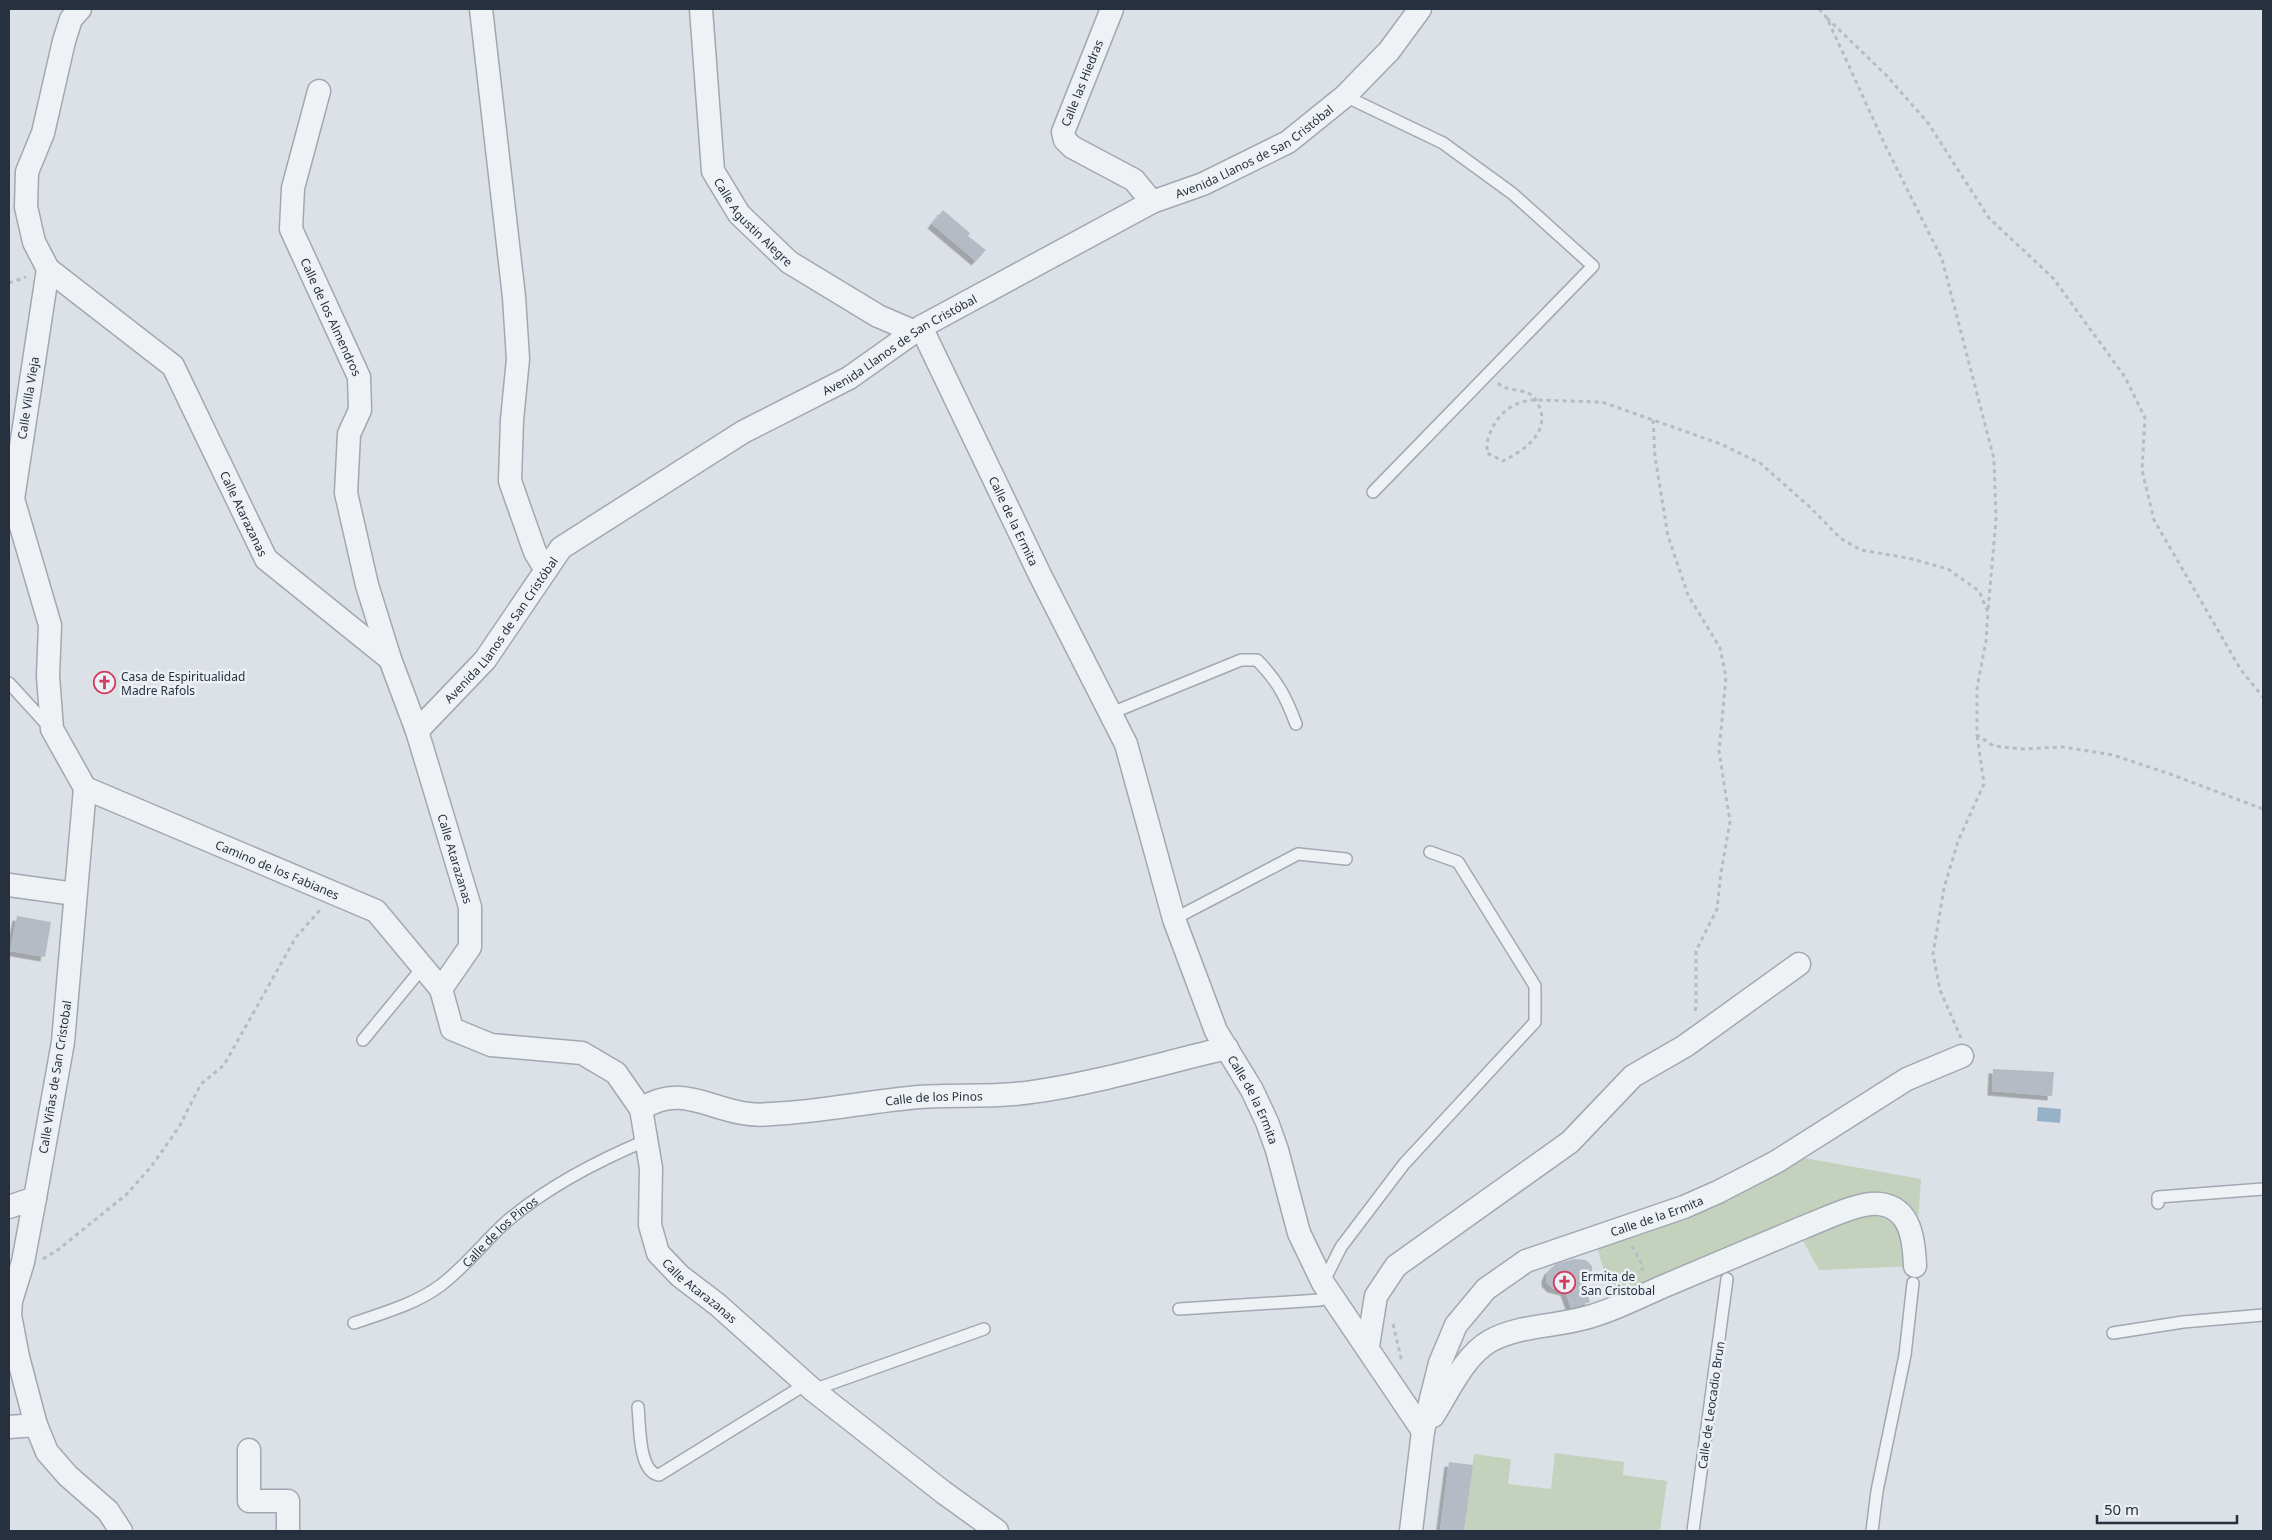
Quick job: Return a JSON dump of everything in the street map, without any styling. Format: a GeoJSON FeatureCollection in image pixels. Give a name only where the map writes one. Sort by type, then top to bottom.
{"type":"FeatureCollection","features":[{"type":"Feature","properties":{"kind":"street"},"geometry":{"type":"LineString","coordinates":[[48,269],[34,242],[26,207],[27,172],[43,133],[64,41],[71,19],[80,9]]}},
{"type":"Feature","properties":{"kind":"street"},"geometry":{"type":"LineString","coordinates":[[481,9],[514,297],[518,359],[512,420],[510,481],[535,552],[546,570]]}},
{"type":"Feature","properties":{"kind":"street","name":"Calle Agustin Alegre"},"geometry":{"type":"LineString","coordinates":[[701,9],[712,170],[739,214],[789,262],[878,316],[917,329]]}},
{"type":"Feature","properties":{"kind":"street","name":"Calle las Hiedras"},"geometry":{"type":"LineString","coordinates":[[1112,9],[1062,132],[1065,140],[1072,147],[1134,180],[1152,202]]}},
{"type":"Feature","properties":{"kind":"street","name":"Avenida Llanos de San Cristóbal"},"geometry":{"type":"LineString","coordinates":[[417,731],[485,660],[562,548],[743,432],[849,378],[917,329],[1152,202],[1203,184],[1288,142],[1345,96],[1389,50],[1420,9]]}},
{"type":"Feature","properties":{"kind":"street","name":"Calle de los Almendros"},"geometry":{"type":"LineString","coordinates":[[319,91],[293,188],[291,229],[359,377],[360,410],[349,434],[346,493],[367,585],[390,659]]}},
{"type":"Feature","properties":{"kind":"street","name":"Calle Atarazanas"},"geometry":{"type":"LineString","coordinates":[[48,269],[173,366],[266,559],[390,659],[417,731],[470,907],[470,947],[441,989],[452,1029],[491,1045],[582,1054],[616,1073],[641,1109],[651,1168],[650,1225],[658,1252],[680,1276],[718,1305],[810,1387],[943,1492],[997,1531]]}},
{"type":"Feature","properties":{"kind":"street","name":"Calle Villa Vieja"},"geometry":{"type":"LineString","coordinates":[[48,269],[13,499],[50,625],[48,676],[52,729],[85,788]]}},
{"type":"Feature","properties":{"kind":"street","name":"Calle de la Ermita"},"geometry":{"type":"LineString","coordinates":[[917,329],[1109,714],[1126,744],[1174,918],[1210,1017],[1252,1090],[1267,1122],[1277,1150],[1299,1233],[1328,1289],[1424,1431]]}},
{"type":"Feature","properties":{"kind":"street","name":"Camino de los Fabianes"},"geometry":{"type":"LineString","coordinates":[[85,788],[376,911],[441,989]]}},
{"type":"Feature","properties":{"kind":"street","name":"Calle Viñas de San Cristobal"},"geometry":{"type":"LineString","coordinates":[[85,788],[65,1028],[23,1262],[11,1301],[10,1315],[11,1328],[36,1425],[47,1452],[68,1476],[108,1511],[122,1531]]}},
{"type":"Feature","properties":{"kind":"street"},"geometry":{"type":"LineString","coordinates":[[9,885],[75,894]]}},
{"type":"Feature","properties":{"kind":"street"},"geometry":{"type":"LineString","coordinates":[[1368,1346],[1376,1296],[1396,1266],[1570,1142],[1633,1076],[1685,1046],[1799,964]]}},
{"type":"Feature","properties":{"kind":"street","name":"Calle de los Pinos"},"geometry":{"type":"LineString","coordinates":[[641,1109],[652,1102],[677,1097],[692,1099],[742,1113],[773,1114],[919,1097],[1000,1096],[1030,1093],[1063,1088],[1227,1048]]}},
{"type":"Feature","properties":{"kind":"street","name":"Calle de la Ermita"},"geometry":{"type":"LineString","coordinates":[[1410,1531],[1424,1431],[1440,1363],[1456,1325],[1486,1289],[1526,1261],[1684,1207],[1718,1192],[1776,1162],[1907,1079],[1962,1056]]}},
{"type":"Feature","properties":{"kind":"street"},"geometry":{"type":"LineString","coordinates":[[9,1207],[35,1198]]}},
{"type":"Feature","properties":{"kind":"street","name":"Calle de la Ermita"},"geometry":{"type":"LineString","coordinates":[[1424,1431],[1469,1359],[1489,1342],[1516,1330],[1591,1317],[1820,1220],[1864,1205],[1879,1203],[1898,1210],[1905,1218],[1911,1235],[1914,1274]]}},
{"type":"Feature","properties":{"kind":"street"},"geometry":{"type":"LineString","coordinates":[[9,1427],[36,1425]]}},
{"type":"Feature","properties":{"kind":"street"},"geometry":{"type":"LineString","coordinates":[[249,1450],[249,1501],[288,1501],[288,1531]]}},
{"type":"Feature","properties":{"kind":"lane"},"geometry":{"type":"LineString","coordinates":[[1345,96],[1443,143],[1513,194],[1593,266],[1373,492]]}},
{"type":"Feature","properties":{"kind":"lane"},"geometry":{"type":"LineString","coordinates":[[1109,714],[1241,660],[1257,660],[1271,674],[1286,695],[1296,724]]}},
{"type":"Feature","properties":{"kind":"lane"},"geometry":{"type":"LineString","coordinates":[[9,683],[52,729]]}},
{"type":"Feature","properties":{"kind":"lane"},"geometry":{"type":"LineString","coordinates":[[1179,1309],[1320,1300],[1328,1289],[1341,1247],[1404,1164],[1535,1022],[1535,986],[1458,862],[1430,852]]}},
{"type":"Feature","properties":{"kind":"lane"},"geometry":{"type":"LineString","coordinates":[[1174,918],[1298,854],[1346,859]]}},
{"type":"Feature","properties":{"kind":"lane"},"geometry":{"type":"LineString","coordinates":[[363,1040],[423,967]]}},
{"type":"Feature","properties":{"kind":"lane","name":"Calle de los Pinos"},"geometry":{"type":"LineString","coordinates":[[354,1322],[414,1300],[440,1286],[477,1254],[506,1222],[575,1173],[647,1140]]}},
{"type":"Feature","properties":{"kind":"lane"},"geometry":{"type":"LineString","coordinates":[[2158,1203],[2158,1198],[2263,1190]]}},
{"type":"Feature","properties":{"kind":"lane"},"geometry":{"type":"LineString","coordinates":[[1872,1531],[1877,1491],[1905,1355],[1914,1274]]}},
{"type":"Feature","properties":{"kind":"lane","name":"Calle de Leocadio Brun"},"geometry":{"type":"LineString","coordinates":[[1693,1531],[1727,1279]]}},
{"type":"Feature","properties":{"kind":"lane"},"geometry":{"type":"LineString","coordinates":[[2113,1333],[2183,1322],[2263,1315]]}},
{"type":"Feature","properties":{"kind":"lane"},"geometry":{"type":"LineString","coordinates":[[638,1407],[643,1458],[648,1468],[659,1475],[810,1387],[984,1329]]}},
{"type":"Feature","properties":{"kind":"path"},"geometry":{"type":"LineString","coordinates":[[1819,9],[1886,75],[1928,123],[1989,218],[2053,278],[2125,377],[2145,418],[2142,470],[2154,520],[2241,670],[2263,697]]}},
{"type":"Feature","properties":{"kind":"path"},"geometry":{"type":"LineString","coordinates":[[1827,18],[1886,147],[1942,259],[1994,458],[1996,519],[1986,641],[1977,688],[1977,735],[1984,784],[1958,841],[1944,888],[1933,954],[1940,990],[1964,1045],[1962,1056]]}},
{"type":"Feature","properties":{"kind":"path"},"geometry":{"type":"LineString","coordinates":[[1488,374],[1502,387],[1528,393],[1536,400],[1542,415],[1540,432],[1524,450],[1503,461],[1487,453],[1489,433],[1506,409],[1527,400],[1536,400],[1602,402],[1721,444],[1760,463],[1812,508],[1840,538],[1861,550],[1908,558],[1948,569],[1979,591],[1988,612]]}},
{"type":"Feature","properties":{"kind":"path"},"geometry":{"type":"LineString","coordinates":[[1653,420],[1655,457],[1668,536],[1688,595],[1720,648],[1726,676],[1719,751],[1730,822],[1721,872],[1717,909],[1696,950],[1696,1007],[1685,1046]]}},
{"type":"Feature","properties":{"kind":"path"},"geometry":{"type":"LineString","coordinates":[[1977,735],[1994,746],[2021,749],[2063,748],[2113,755],[2263,809]]}},
{"type":"Feature","properties":{"kind":"path"},"geometry":{"type":"LineString","coordinates":[[23,1262],[36,1264],[59,1249],[127,1194],[151,1167],[179,1127],[201,1084],[224,1065],[296,938],[334,893]]}},
{"type":"Feature","properties":{"kind":"path"},"geometry":{"type":"LineString","coordinates":[[1594,1238],[1632,1246],[1643,1266],[1636,1298]]}},
{"type":"Feature","properties":{"kind":"path"},"geometry":{"type":"LineString","coordinates":[[1393,1322],[1395,1339],[1403,1365]]}},
{"type":"Feature","properties":{"kind":"green space"},"geometry":{"type":"Polygon","coordinates":[[[1788,1155],[1921,1179],[1915,1266],[1819,1270],[1797,1230],[1614,1307],[1595,1239],[1788,1155]]]}},
{"type":"Feature","properties":{"kind":"green space"},"geometry":{"type":"Polygon","coordinates":[[[1555,1453],[1624,1462],[1623,1475],[1667,1481],[1660,1531],[1464,1531],[1474,1454],[1511,1459],[1508,1484],[1551,1489],[1555,1453]]]}},
{"type":"Feature","properties":{"kind":"water"},"geometry":{"type":"Polygon","coordinates":[[[2038,1107],[2061,1109],[2060,1123],[2037,1121],[2038,1107]]]}},
{"type":"Feature","properties":{"kind":"building"},"geometry":{"type":"Polygon","coordinates":[[[943,210],[970,233],[968,236],[986,250],[976,261],[932,224],[943,210]]]}},
{"type":"Feature","properties":{"kind":"building"},"geometry":{"type":"Polygon","coordinates":[[[17,916],[51,922],[45,957],[10,951],[17,916]]]}},
{"type":"Feature","properties":{"kind":"building"},"geometry":{"type":"Polygon","coordinates":[[[1993,1069],[2054,1072],[2052,1096],[1992,1091],[1993,1069]]]}},
{"type":"Feature","properties":{"kind":"building","name":"Ermita de San Cristobal"},"geometry":{"type":"Polygon","coordinates":[[[1574,1259],[1586,1260],[1592,1266],[1592,1270],[1584,1284],[1590,1302],[1571,1308],[1565,1291],[1552,1288],[1546,1282],[1546,1277],[1549,1270],[1556,1264],[1574,1259]]]}},
{"type":"Feature","properties":{"kind":"building"},"geometry":{"type":"Polygon","coordinates":[[[1449,1462],[1473,1465],[1464,1531],[1440,1531],[1449,1462]]]}},
{"type":"Feature","properties":{"kind":"place","name":"Casa de Espiritualidad Madre Rafols"},"geometry":{"type":"Point","coordinates":[105,683]}},
{"type":"Feature","properties":{"kind":"place","name":"Ermita de San Cristobal"},"geometry":{"type":"Point","coordinates":[1565,1283]}}]}
